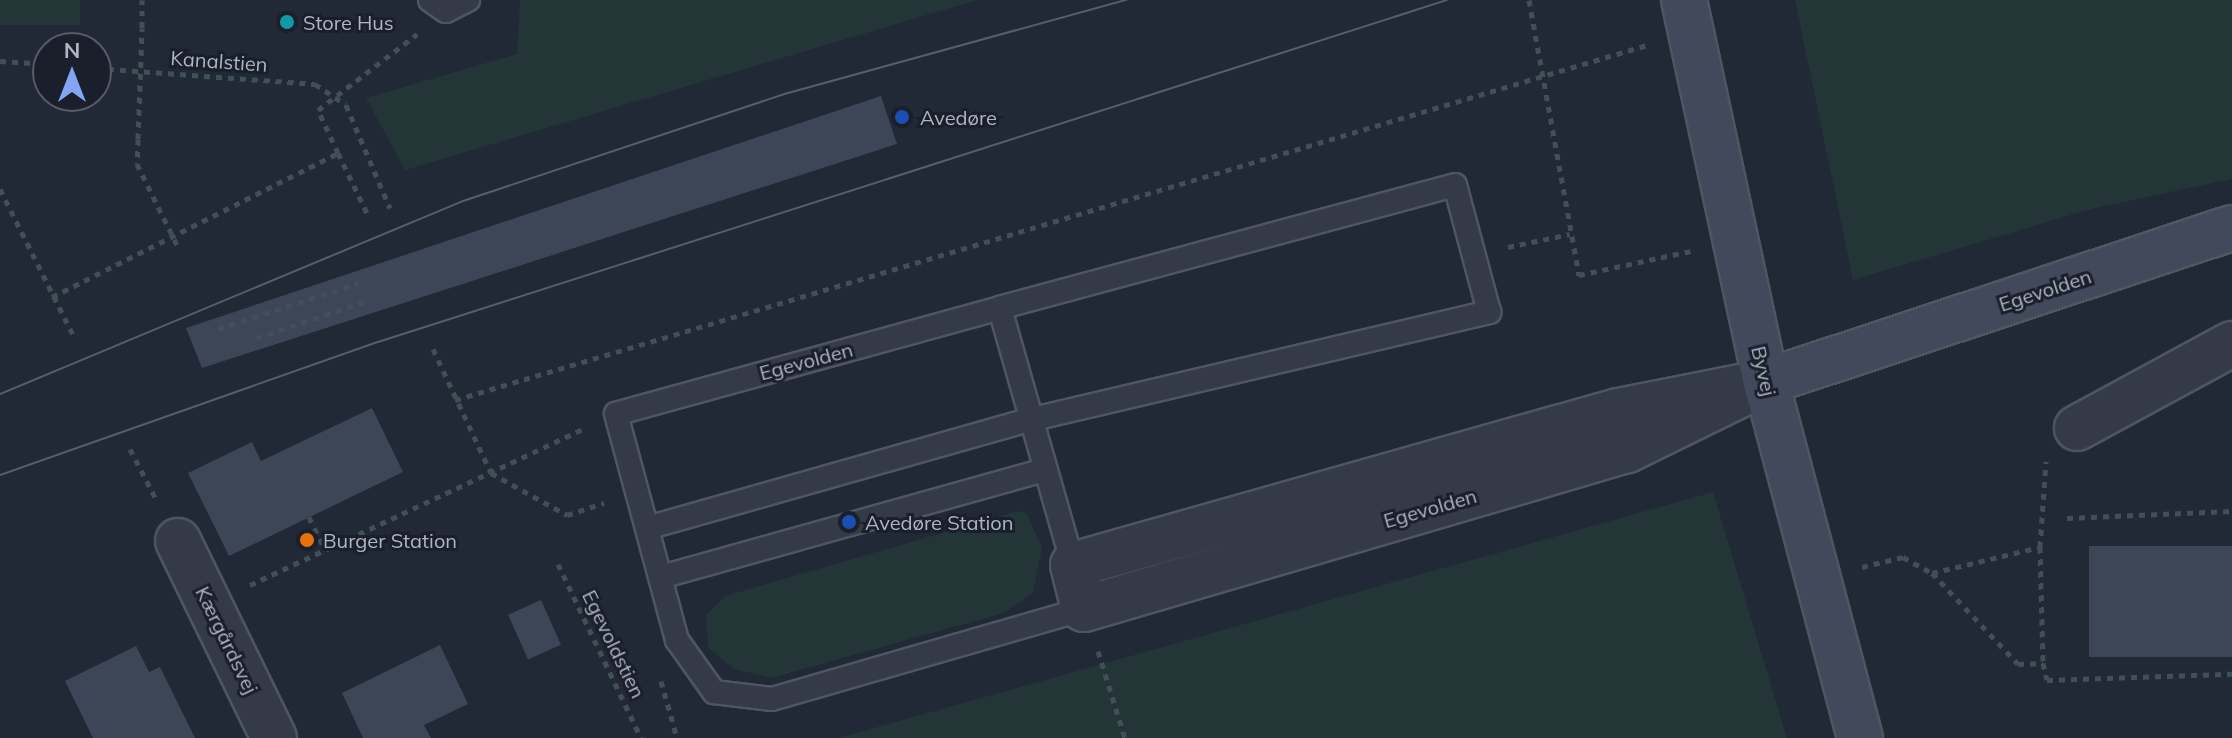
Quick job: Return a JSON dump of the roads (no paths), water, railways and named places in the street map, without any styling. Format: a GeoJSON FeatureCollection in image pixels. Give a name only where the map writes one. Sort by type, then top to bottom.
{"type":"FeatureCollection","features":[{"type":"Feature","properties":{"kind":"street","name":"Byvej"},"geometry":{"type":"LineString","coordinates":[[1687,16],[1766,382],[1860,738]]}},
{"type":"Feature","properties":{"kind":"street","name":"Egevolden"},"geometry":{"type":"LineString","coordinates":[[1073,565],[1618,411],[1766,382],[2232,228]]}},
{"type":"Feature","properties":{"kind":"street"},"geometry":{"type":"LineString","coordinates":[[2077,428],[2232,344]]}},
{"type":"Feature","properties":{"kind":"street","name":"Egevolden"},"geometry":{"type":"LineString","coordinates":[[1084,609],[1627,450],[1766,382]]}},
{"type":"Feature","properties":{"kind":"street","name":"Kærgårdsvej"},"geometry":{"type":"LineString","coordinates":[[178,541],[274,738]]}},
{"type":"Feature","properties":{"kind":"street"},"geometry":{"type":"LineString","coordinates":[[1073,565],[1084,609]]}},
{"type":"Feature","properties":{"kind":"lane"},"geometry":{"type":"LineString","coordinates":[[438,6],[468,0]]}},
{"type":"Feature","properties":{"kind":"lane","name":"Egevolden"},"geometry":{"type":"LineString","coordinates":[[1029,420],[1489,312],[1455,185],[616,414],[661,577],[693,671],[714,692],[743,700],[772,699],[1084,609]]}},
{"type":"Feature","properties":{"kind":"lane"},"geometry":{"type":"LineString","coordinates":[[1000,308],[1029,420],[1073,565]]}},
{"type":"Feature","properties":{"kind":"lane"},"geometry":{"type":"LineString","coordinates":[[647,528],[1029,420]]}},
{"type":"Feature","properties":{"kind":"lane"},"geometry":{"type":"LineString","coordinates":[[661,577],[1044,470]]}},
{"type":"Feature","properties":{"kind":"tram line"},"geometry":{"type":"LineString","coordinates":[[0,394],[463,201],[788,93],[1126,0]]}},
{"type":"Feature","properties":{"kind":"tram line"},"geometry":{"type":"LineString","coordinates":[[0,475],[378,342],[1447,0]]}},
{"type":"Feature","properties":{"kind":"place","name":"Store Hus"},"geometry":{"type":"Point","coordinates":[287,22]}},
{"type":"Feature","properties":{"kind":"place","name":"Avedøre"},"geometry":{"type":"Point","coordinates":[902,117]}},
{"type":"Feature","properties":{"kind":"place","name":"Avedøre Station"},"geometry":{"type":"Point","coordinates":[849,522]}},
{"type":"Feature","properties":{"kind":"place","name":"Burger Station"},"geometry":{"type":"Point","coordinates":[307,540]}}]}
